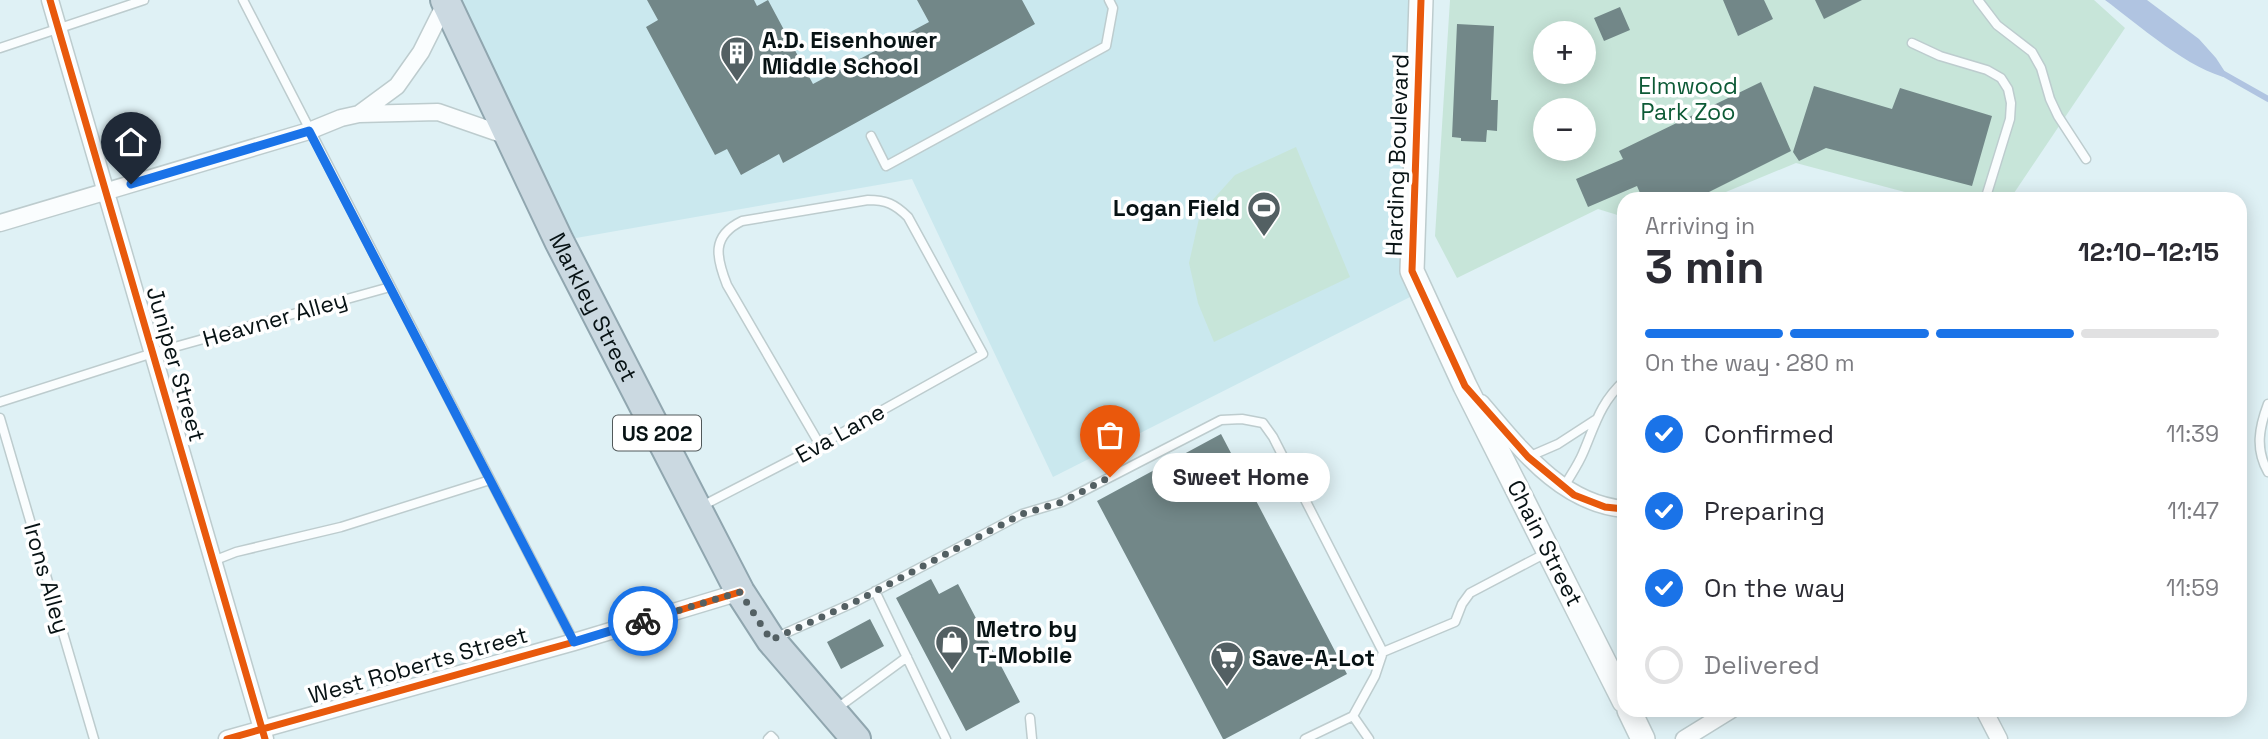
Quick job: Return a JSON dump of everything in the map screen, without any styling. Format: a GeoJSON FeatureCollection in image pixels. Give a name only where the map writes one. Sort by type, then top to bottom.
{"type":"FeatureCollection","features":[{"type":"Feature","properties":{"kind":"highway","name":"Markley Street"},"geometry":{"type":"LineString","coordinates":[[446,1],[559,241],[740,592],[771,640],[856,739]]}},
{"type":"Feature","properties":{"kind":"street","name":"Juniper Street"},"geometry":{"type":"LineString","coordinates":[[50,0],[264,734]]}},
{"type":"Feature","properties":{"kind":"street","name":"Harding Boulevard"},"geometry":{"type":"LineString","coordinates":[[1421,0],[1412,271],[1465,386],[1528,457],[1564,488],[1574,495],[1605,507],[1617,508]]}},
{"type":"Feature","properties":{"kind":"street"},"geometry":{"type":"LineString","coordinates":[[359,114],[397,86],[421,52],[446,1]]}},
{"type":"Feature","properties":{"kind":"street"},"geometry":{"type":"LineString","coordinates":[[0,223],[359,114],[438,112],[511,137]]}},
{"type":"Feature","properties":{"kind":"street","name":"Chain Street"},"geometry":{"type":"LineString","coordinates":[[1465,386],[1617,687]]}},
{"type":"Feature","properties":{"kind":"street","name":"West Roberts Street"},"geometry":{"type":"LineString","coordinates":[[227,739],[264,734],[740,592]]}},
{"type":"Feature","properties":{"kind":"street"},"geometry":{"type":"LineString","coordinates":[[1632,717],[1643,739]]}},
{"type":"Feature","properties":{"kind":"street"},"geometry":{"type":"LineString","coordinates":[[1684,739],[1720,717]]}},
{"type":"Feature","properties":{"kind":"street"},"geometry":{"type":"LineString","coordinates":[[1988,717],[1999,739]]}},
{"type":"Feature","properties":{"kind":"lane"},"geometry":{"type":"LineString","coordinates":[[0,48],[144,0]]}},
{"type":"Feature","properties":{"kind":"lane"},"geometry":{"type":"LineString","coordinates":[[243,0],[574,642]]}},
{"type":"Feature","properties":{"kind":"lane"},"geometry":{"type":"LineString","coordinates":[[871,136],[886,166],[1106,46],[1113,8],[1109,0]]}},
{"type":"Feature","properties":{"kind":"lane"},"geometry":{"type":"LineString","coordinates":[[1978,0],[1997,25],[2032,52],[2041,68],[2058,116],[2086,159]]}},
{"type":"Feature","properties":{"kind":"lane"},"geometry":{"type":"LineString","coordinates":[[1912,43],[1940,56],[1987,70],[2001,78],[2008,89],[2010,119],[1987,192]]}},
{"type":"Feature","properties":{"kind":"lane","name":"Eva Lane"},"geometry":{"type":"LineString","coordinates":[[696,509],[820,445],[983,354],[908,217],[885,200],[868,200],[742,221],[728,228],[721,236],[718,251],[720,267],[727,285],[820,445]]}},
{"type":"Feature","properties":{"kind":"lane","name":"Heavner Alley"},"geometry":{"type":"LineString","coordinates":[[0,402],[153,353],[390,287]]}},
{"type":"Feature","properties":{"kind":"lane"},"geometry":{"type":"LineString","coordinates":[[1564,488],[1582,454],[1595,420],[1617,388]]}},
{"type":"Feature","properties":{"kind":"lane"},"geometry":{"type":"LineString","coordinates":[[2268,404],[2260,427],[2258,444],[2268,472]]}},
{"type":"Feature","properties":{"kind":"lane","name":"Irons Alley"},"geometry":{"type":"LineString","coordinates":[[0,418],[94,739]]}},
{"type":"Feature","properties":{"kind":"lane"},"geometry":{"type":"LineString","coordinates":[[771,640],[875,591],[1022,514],[1062,502],[1221,420],[1242,419],[1263,423],[1273,436],[1383,652],[1375,676],[1353,716],[1305,739]]}},
{"type":"Feature","properties":{"kind":"lane"},"geometry":{"type":"LineString","coordinates":[[1528,457],[1558,444],[1595,420]]}},
{"type":"Feature","properties":{"kind":"lane"},"geometry":{"type":"LineString","coordinates":[[213,561],[236,552],[341,527],[490,480]]}},
{"type":"Feature","properties":{"kind":"lane"},"geometry":{"type":"LineString","coordinates":[[1383,652],[1455,622],[1470,593],[1549,552]]}},
{"type":"Feature","properties":{"kind":"lane"},"geometry":{"type":"LineString","coordinates":[[875,591],[946,739]]}},
{"type":"Feature","properties":{"kind":"lane"},"geometry":{"type":"LineString","coordinates":[[832,712],[907,657]]}},
{"type":"Feature","properties":{"kind":"lane"},"geometry":{"type":"LineString","coordinates":[[1353,716],[1369,739]]}},
{"type":"Feature","properties":{"kind":"lane"},"geometry":{"type":"LineString","coordinates":[[1030,718],[1032,739]]}},
{"type":"Feature","properties":{"kind":"shaded area"},"geometry":{"type":"Polygon","coordinates":[[[447,0],[1421,0],[1422,291],[1053,477],[912,179],[559,241],[447,0]]]}},
{"type":"Feature","properties":{"kind":"shaded area"},"geometry":{"type":"Polygon","coordinates":[[[2105,0],[2147,0],[2199,39],[2229,78],[2198,67],[2182,57],[2105,0]]]}},
{"type":"Feature","properties":{"kind":"green space","name":"Elmwood Park Zoo"},"geometry":{"type":"Polygon","coordinates":[[[1450,0],[2094,0],[2125,28],[2015,192],[1905,192],[1796,163],[1726,192],[1617,192],[1617,215],[1598,209],[1457,278],[1435,236],[1450,0]]]}},
{"type":"Feature","properties":{"kind":"green space","name":"Logan Field"},"geometry":{"type":"Polygon","coordinates":[[[1296,147],[1350,277],[1214,342],[1198,303],[1189,263],[1200,214],[1235,175],[1296,147]]]}},
{"type":"Feature","properties":{"kind":"building","name":"A.D. Eisenhower Middle School"},"geometry":{"type":"Polygon","coordinates":[[[647,0],[754,0],[757,6],[768,0],[813,84],[929,22],[917,0],[1022,0],[1035,24],[783,163],[779,154],[741,175],[727,149],[715,155],[646,27],[658,20],[647,0]]]}},
{"type":"Feature","properties":{"kind":"building"},"geometry":{"type":"Polygon","coordinates":[[[1723,0],[1764,0],[1773,19],[1738,36],[1723,0]]]}},
{"type":"Feature","properties":{"kind":"building"},"geometry":{"type":"Polygon","coordinates":[[[1815,0],[1862,0],[1824,19],[1815,0]]]}},
{"type":"Feature","properties":{"kind":"building"},"geometry":{"type":"Polygon","coordinates":[[[1620,7],[1630,30],[1604,41],[1594,18],[1620,7]]]}},
{"type":"Feature","properties":{"kind":"building"},"geometry":{"type":"Polygon","coordinates":[[[1457,24],[1494,26],[1491,100],[1498,100],[1497,131],[1487,130],[1486,142],[1461,141],[1461,138],[1452,137],[1457,24]]]}},
{"type":"Feature","properties":{"kind":"building"},"geometry":{"type":"Polygon","coordinates":[[[1761,82],[1791,151],[1709,192],[1640,192],[1637,186],[1617,192],[1617,195],[1588,207],[1576,179],[1623,159],[1619,151],[1761,82]]]}},
{"type":"Feature","properties":{"kind":"building"},"geometry":{"type":"Polygon","coordinates":[[[1814,86],[1892,109],[1900,88],[1992,116],[1972,186],[1826,148],[1799,161],[1793,152],[1814,86]]]}},
{"type":"Feature","properties":{"kind":"building"},"geometry":{"type":"Polygon","coordinates":[[[1221,434],[1347,674],[1225,739],[1097,501],[1221,434]]]}},
{"type":"Feature","properties":{"kind":"building"},"geometry":{"type":"Polygon","coordinates":[[[931,579],[939,594],[958,584],[1020,702],[966,731],[896,598],[931,579]]]}},
{"type":"Feature","properties":{"kind":"building"},"geometry":{"type":"Polygon","coordinates":[[[870,619],[884,646],[841,669],[827,642],[870,619]]]}},
{"type":"Feature","properties":{"kind":"waterway"},"geometry":{"type":"LineString","coordinates":[[2224,74],[2268,99]]}},
{"type":"Feature","properties":{"kind":"cycle path"},"geometry":{"type":"LineString","coordinates":[[50,0],[265,739]]}},
{"type":"Feature","properties":{"kind":"cycle path"},"geometry":{"type":"LineString","coordinates":[[1421,0],[1412,271],[1465,386],[1528,457],[1574,495],[1605,507],[1617,508]]}},
{"type":"Feature","properties":{"kind":"cycle path"},"geometry":{"type":"LineString","coordinates":[[227,739],[574,642],[740,592]]}},
{"type":"Feature","properties":{"kind":"way so far"},"geometry":{"type":"LineString","coordinates":[[643,621],[740,592],[771,640],[855,602],[1022,514],[1062,502],[1110,477]]}},
{"type":"Feature","properties":{"kind":"place","name":"A.D. Eisenhower Middle School"},"geometry":{"type":"Point","coordinates":[737,83]}},
{"type":"Feature","properties":{"kind":"place","name":"Logan Field"},"geometry":{"type":"Point","coordinates":[1264,238]}},
{"type":"Feature","properties":{"kind":"place","name":"Sweet Home"},"geometry":{"type":"Point","coordinates":[1110,477]}},
{"type":"Feature","properties":{"kind":"place","name":"Metro by T-Mobile"},"geometry":{"type":"Point","coordinates":[952,672]}},
{"type":"Feature","properties":{"kind":"place","name":"Save-A-Lot"},"geometry":{"type":"Point","coordinates":[1227,688]}},
{"type":"Feature","properties":{"kind":"route"},"geometry":{"type":"LineString","coordinates":[[131,184],[309,131],[574,642],[643,621]]}}]}
